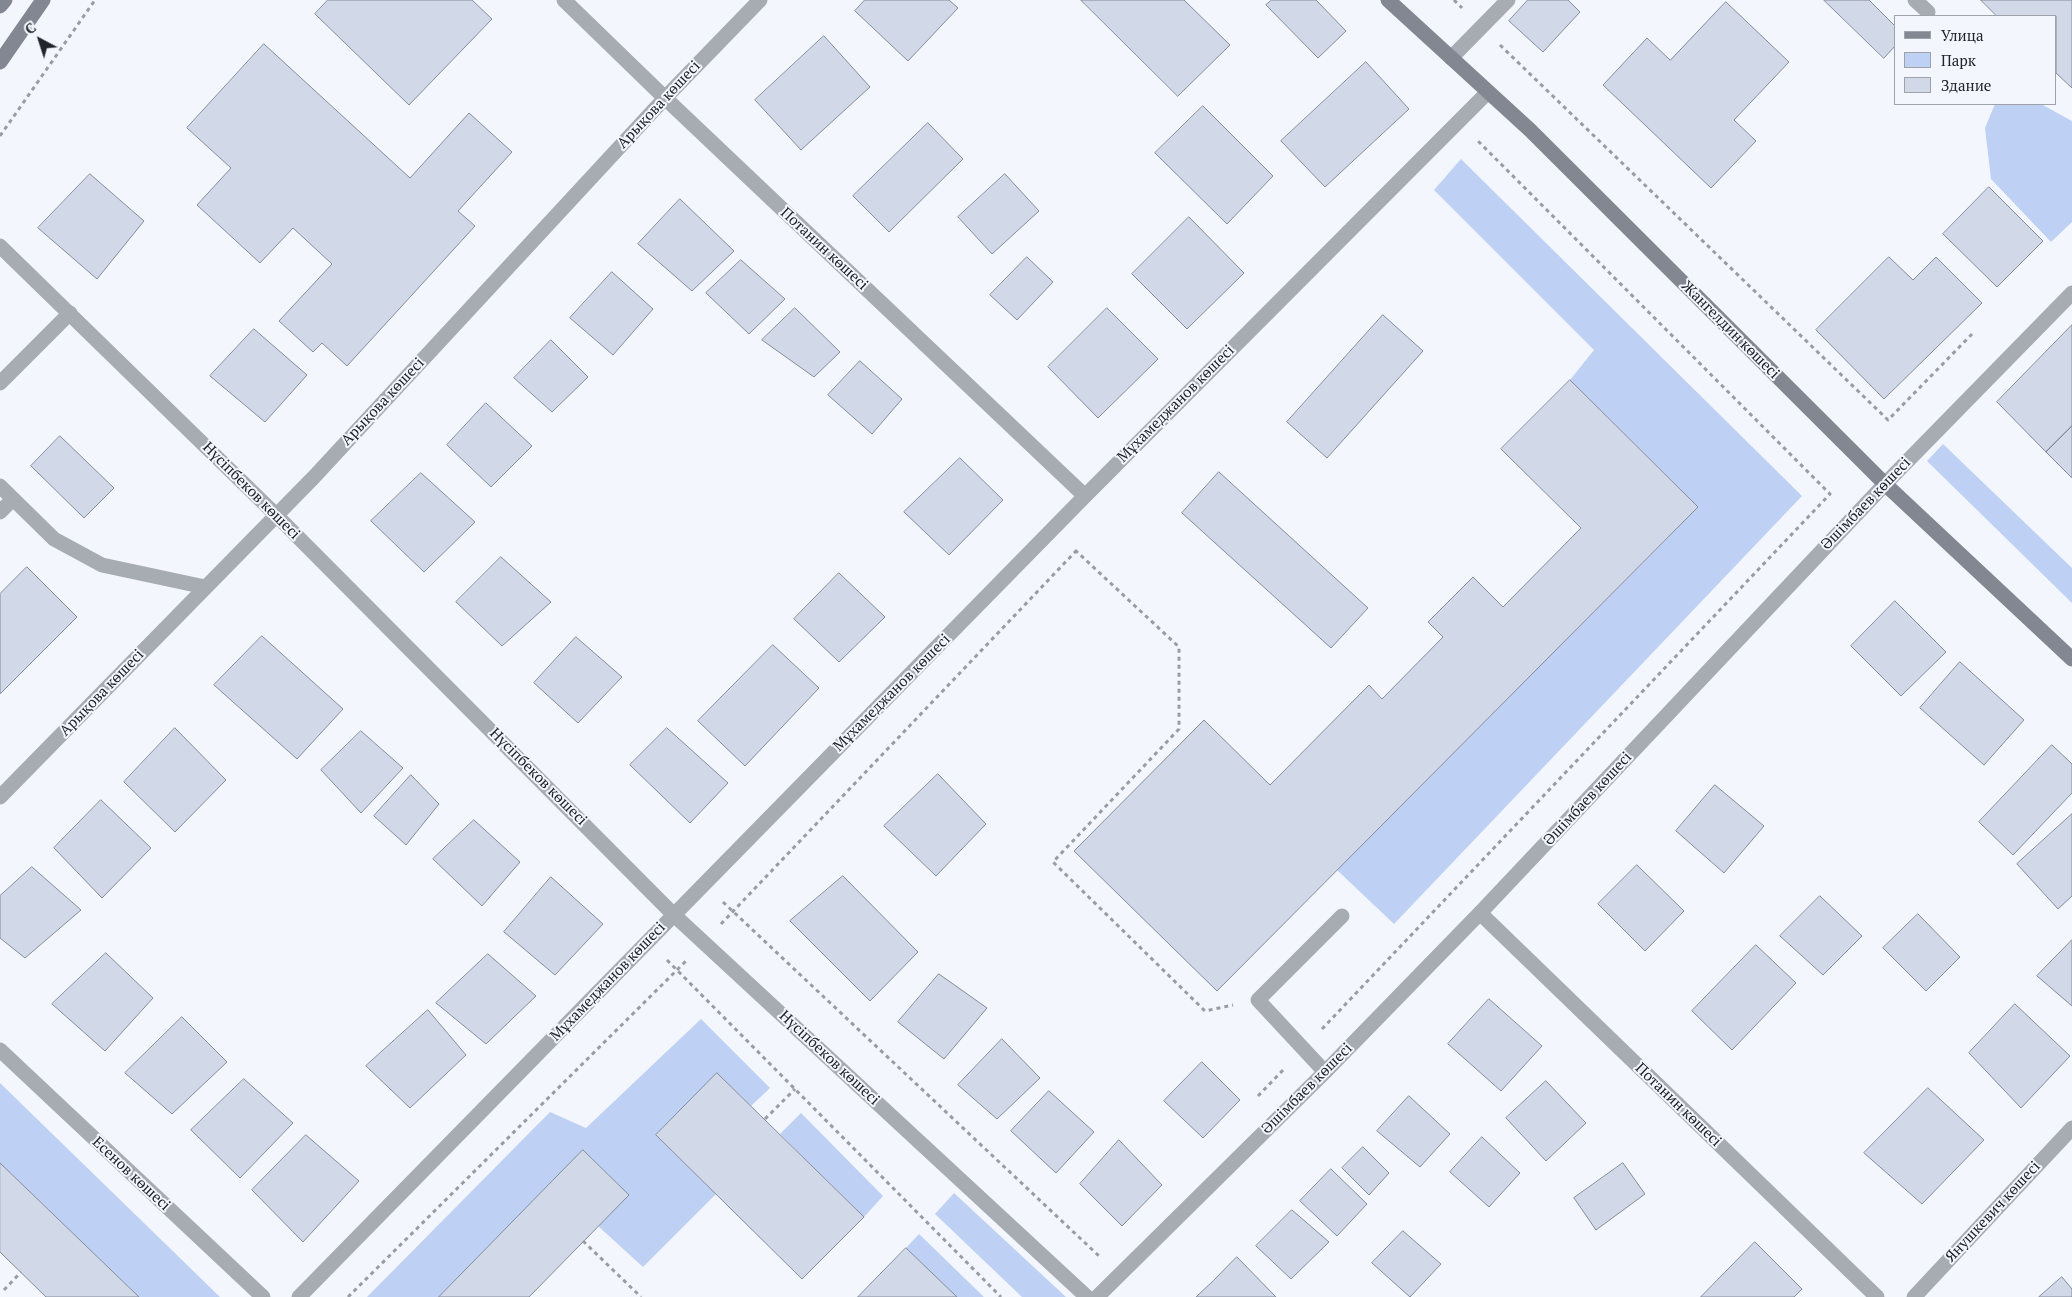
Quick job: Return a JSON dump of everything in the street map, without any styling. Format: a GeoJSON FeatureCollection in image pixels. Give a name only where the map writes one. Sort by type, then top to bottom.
{"type":"FeatureCollection","features":[{"type":"Feature","properties":{"kind":"main road"},"geometry":{"type":"LineString","coordinates":[[0,6],[5,0]]}},
{"type":"Feature","properties":{"kind":"main road"},"geometry":{"type":"LineString","coordinates":[[0,62],[43,0]]}},
{"type":"Feature","properties":{"kind":"main road","name":"Жангелдин көшесі"},"geometry":{"type":"LineString","coordinates":[[1388,0],[1530,130],[1885,484],[2072,659]]}},
{"type":"Feature","properties":{"kind":"street","name":"Потанин көшесі"},"geometry":{"type":"LineString","coordinates":[[564,0],[1085,496]]}},
{"type":"Feature","properties":{"kind":"street","name":"Арықова көшесі"},"geometry":{"type":"LineString","coordinates":[[0,797],[276,515],[665,98],[760,0]]}},
{"type":"Feature","properties":{"kind":"street"},"geometry":{"type":"LineString","coordinates":[[1451,58],[1508,0]]}},
{"type":"Feature","properties":{"kind":"street"},"geometry":{"type":"LineString","coordinates":[[1915,0],[1928,12]]}},
{"type":"Feature","properties":{"kind":"street","name":"Мұхамеджанов көшесі"},"geometry":{"type":"LineString","coordinates":[[299,1297],[1085,496],[1488,92]]}},
{"type":"Feature","properties":{"kind":"street","name":"Нүсіпбеков көшесі"},"geometry":{"type":"LineString","coordinates":[[0,246],[276,515],[674,914],[1087,1297]]}},
{"type":"Feature","properties":{"kind":"street","name":"Әшімбаев көшесі"},"geometry":{"type":"LineString","coordinates":[[1097,1297],[1325,1072],[1480,914],[1885,484],[2072,293]]}},
{"type":"Feature","properties":{"kind":"street"},"geometry":{"type":"LineString","coordinates":[[0,383],[70,313]]}},
{"type":"Feature","properties":{"kind":"street"},"geometry":{"type":"LineString","coordinates":[[0,486],[54,539],[102,565],[206,587]]}},
{"type":"Feature","properties":{"kind":"street"},"geometry":{"type":"LineString","coordinates":[[0,512],[13,499]]}},
{"type":"Feature","properties":{"kind":"street","name":"Потанин көшесі"},"geometry":{"type":"LineString","coordinates":[[1480,914],[1877,1297]]}},
{"type":"Feature","properties":{"kind":"street"},"geometry":{"type":"LineString","coordinates":[[1325,1072],[1258,1000],[1342,916]]}},
{"type":"Feature","properties":{"kind":"street","name":"Есенов көшесі"},"geometry":{"type":"LineString","coordinates":[[0,1050],[263,1297]]}},
{"type":"Feature","properties":{"kind":"street","name":"Янушкевич көшесі"},"geometry":{"type":"LineString","coordinates":[[1914,1297],[2072,1128]]}},
{"type":"Feature","properties":{"kind":"path"},"geometry":{"type":"LineString","coordinates":[[0,136],[95,0]]}},
{"type":"Feature","properties":{"kind":"path"},"geometry":{"type":"LineString","coordinates":[[1454,0],[1888,420],[1972,334]]}},
{"type":"Feature","properties":{"kind":"path"},"geometry":{"type":"LineString","coordinates":[[1257,1098],[1830,494],[1458,121]]}},
{"type":"Feature","properties":{"kind":"path"},"geometry":{"type":"LineString","coordinates":[[1053,530],[1179,647],[1179,665],[1178,729],[1052,862],[1205,1011],[1258,1000]]}},
{"type":"Feature","properties":{"kind":"path"},"geometry":{"type":"LineString","coordinates":[[704,884],[1103,1260]]}},
{"type":"Feature","properties":{"kind":"path"},"geometry":{"type":"LineString","coordinates":[[648,941],[1001,1297]]}},
{"type":"Feature","properties":{"kind":"path"},"geometry":{"type":"LineString","coordinates":[[765,1120],[795,1089]]}},
{"type":"Feature","properties":{"kind":"path"},"geometry":{"type":"LineString","coordinates":[[583,1241],[641,1297]]}},
{"type":"Feature","properties":{"kind":"path"},"geometry":{"type":"LineString","coordinates":[[4,1290],[21,1272]]}},
{"type":"Feature","properties":{"kind":"green space"},"geometry":{"type":"Polygon","coordinates":[[[1995,105],[2043,105],[2072,121],[2072,222],[2051,242],[1991,179],[1985,128],[1995,105]]]}},
{"type":"Feature","properties":{"kind":"green space"},"geometry":{"type":"Polygon","coordinates":[[[1461,159],[1802,496],[1394,924],[1337,870],[1698,507],[1570,380],[1594,350],[1434,190],[1461,159]]]}},
{"type":"Feature","properties":{"kind":"green space"},"geometry":{"type":"Polygon","coordinates":[[[1943,444],[2072,568],[2072,603],[1927,461],[1943,444]]]}},
{"type":"Feature","properties":{"kind":"green space"},"geometry":{"type":"Polygon","coordinates":[[[701,1019],[770,1088],[751,1106],[717,1073],[656,1135],[716,1194],[643,1267],[598,1226],[629,1195],[583,1150],[439,1297],[367,1297],[550,1112],[586,1128],[701,1019]]]}},
{"type":"Feature","properties":{"kind":"green space"},"geometry":{"type":"Polygon","coordinates":[[[0,1083],[220,1297],[139,1297],[0,1163],[0,1083]]]}},
{"type":"Feature","properties":{"kind":"green space"},"geometry":{"type":"Polygon","coordinates":[[[801,1113],[883,1196],[864,1217],[780,1134],[801,1113]]]}},
{"type":"Feature","properties":{"kind":"green space"},"geometry":{"type":"Polygon","coordinates":[[[954,1193],[1066,1297],[1022,1297],[935,1214],[954,1193]]]}},
{"type":"Feature","properties":{"kind":"green space"},"geometry":{"type":"Polygon","coordinates":[[[919,1234],[984,1297],[957,1297],[906,1248],[919,1234]]]}},
{"type":"Feature","properties":{"kind":"building"},"geometry":{"type":"Polygon","coordinates":[[[328,0],[472,0],[492,19],[409,105],[315,14],[328,0]]]}},
{"type":"Feature","properties":{"kind":"building"},"geometry":{"type":"Polygon","coordinates":[[[865,0],[949,0],[958,8],[908,61],[855,11],[865,0]]]}},
{"type":"Feature","properties":{"kind":"building"},"geometry":{"type":"Polygon","coordinates":[[[1081,0],[1184,0],[1230,45],[1178,96],[1081,0]]]}},
{"type":"Feature","properties":{"kind":"building"},"geometry":{"type":"Polygon","coordinates":[[[1272,0],[1316,0],[1346,31],[1318,58],[1266,5],[1272,0]]]}},
{"type":"Feature","properties":{"kind":"building"},"geometry":{"type":"Polygon","coordinates":[[[1528,0],[1568,0],[1580,12],[1543,52],[1509,21],[1528,0]]]}},
{"type":"Feature","properties":{"kind":"building"},"geometry":{"type":"Polygon","coordinates":[[[1824,0],[1869,0],[1894,25],[1894,47],[1884,58],[1824,0]]]}},
{"type":"Feature","properties":{"kind":"building"},"geometry":{"type":"Polygon","coordinates":[[[1981,0],[2072,0],[2072,88],[2057,74],[2057,15],[1996,15],[1981,0]]]}},
{"type":"Feature","properties":{"kind":"building"},"geometry":{"type":"Polygon","coordinates":[[[1726,2],[1789,62],[1734,120],[1756,141],[1711,188],[1603,85],[1647,38],[1670,60],[1726,2]]]}},
{"type":"Feature","properties":{"kind":"building"},"geometry":{"type":"Polygon","coordinates":[[[824,36],[870,87],[801,150],[755,100],[824,36]]]}},
{"type":"Feature","properties":{"kind":"building"},"geometry":{"type":"Polygon","coordinates":[[[264,44],[410,178],[469,113],[512,152],[458,211],[475,226],[347,366],[322,343],[313,352],[279,321],[332,264],[293,228],[260,263],[197,205],[231,168],[187,128],[264,44]]]}},
{"type":"Feature","properties":{"kind":"building"},"geometry":{"type":"Polygon","coordinates":[[[1366,62],[1409,109],[1325,187],[1281,141],[1366,62]]]}},
{"type":"Feature","properties":{"kind":"building"},"geometry":{"type":"Polygon","coordinates":[[[1203,106],[1273,176],[1227,224],[1155,153],[1203,106]]]}},
{"type":"Feature","properties":{"kind":"building"},"geometry":{"type":"Polygon","coordinates":[[[928,123],[963,159],[889,232],[853,196],[928,123]]]}},
{"type":"Feature","properties":{"kind":"building"},"geometry":{"type":"Polygon","coordinates":[[[90,174],[144,221],[97,279],[38,228],[90,174]]]}},
{"type":"Feature","properties":{"kind":"building"},"geometry":{"type":"Polygon","coordinates":[[[1005,174],[1039,211],[992,254],[958,217],[1005,174]]]}},
{"type":"Feature","properties":{"kind":"building"},"geometry":{"type":"Polygon","coordinates":[[[1989,187],[2043,241],[1997,287],[1943,234],[1989,187]]]}},
{"type":"Feature","properties":{"kind":"building"},"geometry":{"type":"Polygon","coordinates":[[[680,199],[734,251],[692,291],[638,244],[680,199]]]}},
{"type":"Feature","properties":{"kind":"building"},"geometry":{"type":"Polygon","coordinates":[[[1189,217],[1244,273],[1187,329],[1132,274],[1189,217]]]}},
{"type":"Feature","properties":{"kind":"building"},"geometry":{"type":"Polygon","coordinates":[[[1027,257],[1053,282],[1017,320],[990,295],[1027,257]]]}},
{"type":"Feature","properties":{"kind":"building"},"geometry":{"type":"Polygon","coordinates":[[[1889,257],[1913,280],[1936,257],[1982,303],[1884,399],[1816,330],[1889,257]]]}},
{"type":"Feature","properties":{"kind":"building"},"geometry":{"type":"Polygon","coordinates":[[[741,260],[785,299],[749,334],[706,293],[741,260]]]}},
{"type":"Feature","properties":{"kind":"building"},"geometry":{"type":"Polygon","coordinates":[[[612,272],[653,309],[613,355],[570,318],[612,272]]]}},
{"type":"Feature","properties":{"kind":"building"},"geometry":{"type":"Polygon","coordinates":[[[795,308],[840,352],[814,377],[762,340],[795,308]]]}},
{"type":"Feature","properties":{"kind":"building"},"geometry":{"type":"Polygon","coordinates":[[[1107,308],[1158,359],[1098,418],[1048,367],[1107,308]]]}},
{"type":"Feature","properties":{"kind":"building"},"geometry":{"type":"Polygon","coordinates":[[[1383,315],[1423,351],[1327,458],[1287,422],[1383,315]]]}},
{"type":"Feature","properties":{"kind":"building"},"geometry":{"type":"Polygon","coordinates":[[[2072,325],[2072,426],[2046,452],[1997,402],[2072,325]]]}},
{"type":"Feature","properties":{"kind":"building"},"geometry":{"type":"Polygon","coordinates":[[[254,329],[307,375],[265,422],[210,376],[254,329]]]}},
{"type":"Feature","properties":{"kind":"building"},"geometry":{"type":"Polygon","coordinates":[[[551,340],[588,377],[552,412],[514,378],[551,340]]]}},
{"type":"Feature","properties":{"kind":"building"},"geometry":{"type":"Polygon","coordinates":[[[860,361],[902,399],[872,434],[828,395],[860,361]]]}},
{"type":"Feature","properties":{"kind":"building"},"geometry":{"type":"Polygon","coordinates":[[[1570,380],[1698,507],[1217,991],[1074,851],[1204,720],[1270,785],[1369,685],[1382,699],[1443,637],[1428,622],[1473,577],[1503,607],[1581,528],[1501,449],[1570,380]]]}},
{"type":"Feature","properties":{"kind":"building"},"geometry":{"type":"Polygon","coordinates":[[[486,403],[532,446],[491,487],[447,445],[486,403]]]}},
{"type":"Feature","properties":{"kind":"building"},"geometry":{"type":"Polygon","coordinates":[[[2072,426],[2072,478],[2046,452],[2072,426]]]}},
{"type":"Feature","properties":{"kind":"building"},"geometry":{"type":"Polygon","coordinates":[[[60,436],[114,488],[84,518],[31,466],[60,436]]]}},
{"type":"Feature","properties":{"kind":"building"},"geometry":{"type":"Polygon","coordinates":[[[960,458],[1003,500],[949,555],[904,512],[960,458]]]}},
{"type":"Feature","properties":{"kind":"building"},"geometry":{"type":"Polygon","coordinates":[[[1219,472],[1368,608],[1331,648],[1182,513],[1219,472]]]}},
{"type":"Feature","properties":{"kind":"building"},"geometry":{"type":"Polygon","coordinates":[[[421,473],[475,522],[424,572],[371,521],[421,473]]]}},
{"type":"Feature","properties":{"kind":"building"},"geometry":{"type":"Polygon","coordinates":[[[501,557],[551,602],[502,646],[456,602],[501,557]]]}},
{"type":"Feature","properties":{"kind":"building"},"geometry":{"type":"Polygon","coordinates":[[[27,567],[77,617],[0,694],[0,594],[27,567]]]}},
{"type":"Feature","properties":{"kind":"building"},"geometry":{"type":"Polygon","coordinates":[[[839,573],[885,617],[839,662],[794,619],[839,573]]]}},
{"type":"Feature","properties":{"kind":"building"},"geometry":{"type":"Polygon","coordinates":[[[1895,601],[1946,652],[1901,696],[1851,646],[1895,601]]]}},
{"type":"Feature","properties":{"kind":"building"},"geometry":{"type":"Polygon","coordinates":[[[262,636],[343,709],[297,759],[214,685],[262,636]]]}},
{"type":"Feature","properties":{"kind":"building"},"geometry":{"type":"Polygon","coordinates":[[[576,637],[622,677],[578,723],[534,683],[576,637]]]}},
{"type":"Feature","properties":{"kind":"building"},"geometry":{"type":"Polygon","coordinates":[[[773,645],[819,688],[745,766],[698,721],[773,645]]]}},
{"type":"Feature","properties":{"kind":"building"},"geometry":{"type":"Polygon","coordinates":[[[1960,662],[2024,720],[1984,765],[1920,708],[1960,662]]]}},
{"type":"Feature","properties":{"kind":"building"},"geometry":{"type":"Polygon","coordinates":[[[175,728],[226,780],[175,832],[124,782],[175,728]]]}},
{"type":"Feature","properties":{"kind":"building"},"geometry":{"type":"Polygon","coordinates":[[[667,728],[728,783],[690,823],[630,765],[667,728]]]}},
{"type":"Feature","properties":{"kind":"building"},"geometry":{"type":"Polygon","coordinates":[[[361,731],[403,768],[361,813],[321,770],[361,731]]]}},
{"type":"Feature","properties":{"kind":"building"},"geometry":{"type":"Polygon","coordinates":[[[2052,745],[2072,764],[2072,793],[2013,855],[1979,822],[2052,745]]]}},
{"type":"Feature","properties":{"kind":"building"},"geometry":{"type":"Polygon","coordinates":[[[938,774],[986,824],[936,876],[884,826],[938,774]]]}},
{"type":"Feature","properties":{"kind":"building"},"geometry":{"type":"Polygon","coordinates":[[[411,775],[439,804],[406,845],[374,816],[411,775]]]}},
{"type":"Feature","properties":{"kind":"building"},"geometry":{"type":"Polygon","coordinates":[[[1715,785],[1764,826],[1724,873],[1676,831],[1715,785]]]}},
{"type":"Feature","properties":{"kind":"building"},"geometry":{"type":"Polygon","coordinates":[[[101,800],[151,848],[102,898],[54,848],[101,800]]]}},
{"type":"Feature","properties":{"kind":"building"},"geometry":{"type":"Polygon","coordinates":[[[2072,814],[2072,896],[2058,909],[2017,864],[2072,814]]]}},
{"type":"Feature","properties":{"kind":"building"},"geometry":{"type":"Polygon","coordinates":[[[474,820],[520,862],[482,906],[433,859],[474,820]]]}},
{"type":"Feature","properties":{"kind":"building"},"geometry":{"type":"Polygon","coordinates":[[[1637,865],[1684,911],[1645,951],[1598,904],[1637,865]]]}},
{"type":"Feature","properties":{"kind":"building"},"geometry":{"type":"Polygon","coordinates":[[[32,867],[81,910],[25,958],[0,938],[0,896],[32,867]]]}},
{"type":"Feature","properties":{"kind":"building"},"geometry":{"type":"Polygon","coordinates":[[[843,876],[918,952],[870,1001],[790,921],[843,876]]]}},
{"type":"Feature","properties":{"kind":"building"},"geometry":{"type":"Polygon","coordinates":[[[551,877],[603,924],[555,975],[504,932],[551,877]]]}},
{"type":"Feature","properties":{"kind":"building"},"geometry":{"type":"Polygon","coordinates":[[[1820,896],[1862,936],[1823,975],[1780,936],[1820,896]]]}},
{"type":"Feature","properties":{"kind":"building"},"geometry":{"type":"Polygon","coordinates":[[[1918,914],[1960,957],[1926,991],[1883,948],[1918,914]]]}},
{"type":"Feature","properties":{"kind":"building"},"geometry":{"type":"Polygon","coordinates":[[[2072,940],[2072,1006],[2037,976],[2072,940]]]}},
{"type":"Feature","properties":{"kind":"building"},"geometry":{"type":"Polygon","coordinates":[[[1756,945],[1796,983],[1732,1050],[1692,1011],[1756,945]]]}},
{"type":"Feature","properties":{"kind":"building"},"geometry":{"type":"Polygon","coordinates":[[[106,953],[153,998],[105,1051],[52,1004],[106,953]]]}},
{"type":"Feature","properties":{"kind":"building"},"geometry":{"type":"Polygon","coordinates":[[[488,954],[536,996],[486,1044],[436,1003],[488,954]]]}},
{"type":"Feature","properties":{"kind":"building"},"geometry":{"type":"Polygon","coordinates":[[[939,974],[987,1008],[944,1059],[898,1022],[939,974]]]}},
{"type":"Feature","properties":{"kind":"building"},"geometry":{"type":"Polygon","coordinates":[[[1489,999],[1542,1046],[1501,1091],[1448,1044],[1489,999]]]}},
{"type":"Feature","properties":{"kind":"building"},"geometry":{"type":"Polygon","coordinates":[[[2015,1004],[2070,1056],[2021,1108],[1969,1053],[2015,1004]]]}},
{"type":"Feature","properties":{"kind":"building"},"geometry":{"type":"Polygon","coordinates":[[[428,1010],[466,1055],[410,1108],[366,1066],[428,1010]]]}},
{"type":"Feature","properties":{"kind":"building"},"geometry":{"type":"Polygon","coordinates":[[[182,1017],[227,1062],[172,1114],[125,1073],[182,1017]]]}},
{"type":"Feature","properties":{"kind":"building"},"geometry":{"type":"Polygon","coordinates":[[[1002,1039],[1040,1078],[997,1119],[958,1085],[1002,1039]]]}},
{"type":"Feature","properties":{"kind":"building"},"geometry":{"type":"Polygon","coordinates":[[[1202,1062],[1240,1100],[1203,1138],[1164,1101],[1202,1062]]]}},
{"type":"Feature","properties":{"kind":"building"},"geometry":{"type":"Polygon","coordinates":[[[717,1073],[864,1217],[802,1279],[656,1135],[717,1073]]]}},
{"type":"Feature","properties":{"kind":"building"},"geometry":{"type":"Polygon","coordinates":[[[244,1079],[293,1123],[240,1178],[191,1130],[244,1079]]]}},
{"type":"Feature","properties":{"kind":"building"},"geometry":{"type":"Polygon","coordinates":[[[1546,1081],[1586,1123],[1546,1161],[1506,1118],[1546,1081]]]}},
{"type":"Feature","properties":{"kind":"building"},"geometry":{"type":"Polygon","coordinates":[[[1928,1088],[1984,1140],[1922,1204],[1864,1153],[1928,1088]]]}},
{"type":"Feature","properties":{"kind":"building"},"geometry":{"type":"Polygon","coordinates":[[[1049,1091],[1094,1132],[1056,1173],[1011,1131],[1049,1091]]]}},
{"type":"Feature","properties":{"kind":"building"},"geometry":{"type":"Polygon","coordinates":[[[1409,1096],[1450,1134],[1420,1167],[1377,1131],[1409,1096]]]}},
{"type":"Feature","properties":{"kind":"building"},"geometry":{"type":"Polygon","coordinates":[[[306,1135],[359,1181],[303,1242],[252,1190],[306,1135]]]}},
{"type":"Feature","properties":{"kind":"building"},"geometry":{"type":"Polygon","coordinates":[[[1482,1137],[1520,1173],[1489,1207],[1450,1172],[1482,1137]]]}},
{"type":"Feature","properties":{"kind":"building"},"geometry":{"type":"Polygon","coordinates":[[[1119,1140],[1162,1185],[1122,1226],[1080,1184],[1119,1140]]]}},
{"type":"Feature","properties":{"kind":"building"},"geometry":{"type":"Polygon","coordinates":[[[1363,1147],[1389,1173],[1369,1195],[1342,1168],[1363,1147]]]}},
{"type":"Feature","properties":{"kind":"building"},"geometry":{"type":"Polygon","coordinates":[[[583,1150],[629,1195],[529,1297],[439,1297],[583,1150]]]}},
{"type":"Feature","properties":{"kind":"building"},"geometry":{"type":"Polygon","coordinates":[[[0,1163],[139,1297],[46,1297],[0,1252],[0,1163]]]}},
{"type":"Feature","properties":{"kind":"building"},"geometry":{"type":"Polygon","coordinates":[[[1623,1163],[1645,1194],[1596,1230],[1574,1198],[1623,1163]]]}},
{"type":"Feature","properties":{"kind":"building"},"geometry":{"type":"Polygon","coordinates":[[[1331,1169],[1367,1204],[1337,1236],[1300,1201],[1331,1169]]]}},
{"type":"Feature","properties":{"kind":"building"},"geometry":{"type":"Polygon","coordinates":[[[1292,1210],[1329,1242],[1291,1279],[1256,1246],[1292,1210]]]}},
{"type":"Feature","properties":{"kind":"building"},"geometry":{"type":"Polygon","coordinates":[[[1403,1231],[1441,1264],[1410,1297],[1372,1263],[1403,1231]]]}},
{"type":"Feature","properties":{"kind":"building"},"geometry":{"type":"Polygon","coordinates":[[[1755,1242],[1802,1289],[1794,1297],[1701,1297],[1755,1242]]]}},
{"type":"Feature","properties":{"kind":"building"},"geometry":{"type":"Polygon","coordinates":[[[906,1248],[957,1297],[858,1297],[906,1248]]]}},
{"type":"Feature","properties":{"kind":"building"},"geometry":{"type":"Polygon","coordinates":[[[1237,1257],[1276,1297],[1196,1297],[1213,1281],[1237,1257]]]}},
{"type":"Feature","properties":{"kind":"building"},"geometry":{"type":"Polygon","coordinates":[[[2062,1277],[2072,1289],[2072,1297],[2039,1297],[2062,1277]]]}}]}
